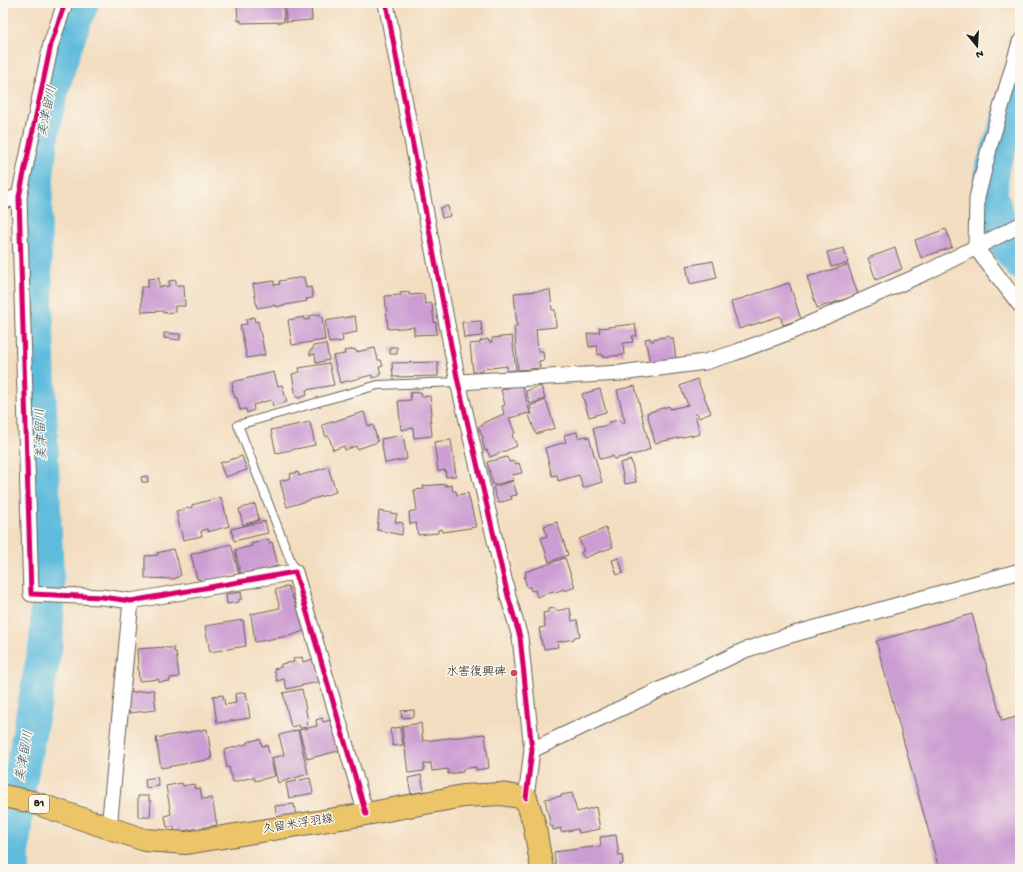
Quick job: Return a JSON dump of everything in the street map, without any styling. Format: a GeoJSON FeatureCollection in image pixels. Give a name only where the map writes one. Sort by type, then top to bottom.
{"type":"FeatureCollection","features":[{"type":"Feature","properties":{"kind":"main road","name":"久留米浮羽線"},"geometry":{"type":"LineString","coordinates":[[3,796],[32,802],[145,840],[186,843],[366,814],[463,796],[501,794],[526,798]]}},
{"type":"Feature","properties":{"kind":"main road"},"geometry":{"type":"LineString","coordinates":[[526,798],[534,823],[542,869]]}},
{"type":"Feature","properties":{"kind":"street"},"geometry":{"type":"LineString","coordinates":[[65,3],[51,44],[19,197],[31,594],[102,597],[131,602],[295,572],[366,814]]}},
{"type":"Feature","properties":{"kind":"street"},"geometry":{"type":"LineString","coordinates":[[387,3],[458,382],[508,596],[520,637],[532,750],[526,798]]}},
{"type":"Feature","properties":{"kind":"street"},"geometry":{"type":"LineString","coordinates":[[1020,42],[990,145],[977,198],[980,245],[1020,305]]}},
{"type":"Feature","properties":{"kind":"street"},"geometry":{"type":"LineString","coordinates":[[3,201],[19,197]]}},
{"type":"Feature","properties":{"kind":"street"},"geometry":{"type":"LineString","coordinates":[[458,382],[621,373],[705,362],[734,353],[795,330],[927,272],[1020,225]]}},
{"type":"Feature","properties":{"kind":"street"},"geometry":{"type":"LineString","coordinates":[[532,750],[745,650],[787,636],[1020,571]]}},
{"type":"Feature","properties":{"kind":"street"},"geometry":{"type":"LineString","coordinates":[[109,828],[131,602]]}},
{"type":"Feature","properties":{"kind":"lane"},"geometry":{"type":"LineString","coordinates":[[295,572],[238,425],[378,385],[458,382]]}},
{"type":"Feature","properties":{"kind":"building"},"geometry":{"type":"Polygon","coordinates":[[[234,3],[283,3],[284,22],[241,23],[241,20],[238,21],[237,5],[234,5],[234,3]]]}},
{"type":"Feature","properties":{"kind":"building"},"geometry":{"type":"Polygon","coordinates":[[[285,3],[311,3],[312,20],[286,22],[285,3]]]}},
{"type":"Feature","properties":{"kind":"building"},"geometry":{"type":"Polygon","coordinates":[[[448,206],[450,216],[442,218],[440,208],[448,206]]]}},
{"type":"Feature","properties":{"kind":"building"},"geometry":{"type":"Polygon","coordinates":[[[946,229],[952,247],[921,258],[915,240],[946,229]]]}},
{"type":"Feature","properties":{"kind":"building"},"geometry":{"type":"Polygon","coordinates":[[[844,248],[848,263],[831,267],[827,252],[844,248]]]}},
{"type":"Feature","properties":{"kind":"building"},"geometry":{"type":"Polygon","coordinates":[[[895,248],[902,269],[876,280],[868,258],[895,248]]]}},
{"type":"Feature","properties":{"kind":"building"},"geometry":{"type":"Polygon","coordinates":[[[713,261],[717,278],[690,284],[686,266],[713,261]]]}},
{"type":"Feature","properties":{"kind":"building"},"geometry":{"type":"Polygon","coordinates":[[[848,265],[858,295],[817,308],[807,277],[848,265]]]}},
{"type":"Feature","properties":{"kind":"building"},"geometry":{"type":"Polygon","coordinates":[[[304,277],[306,288],[311,287],[313,298],[306,299],[307,301],[275,307],[275,305],[257,308],[253,284],[274,281],[274,285],[280,284],[279,281],[304,277]]]}},
{"type":"Feature","properties":{"kind":"building"},"geometry":{"type":"Polygon","coordinates":[[[159,278],[159,287],[169,286],[169,281],[176,280],[176,285],[184,285],[185,306],[175,306],[175,312],[142,312],[141,287],[148,287],[148,279],[159,278]]]}},
{"type":"Feature","properties":{"kind":"building"},"geometry":{"type":"Polygon","coordinates":[[[789,283],[801,319],[783,325],[780,316],[739,329],[731,302],[789,283]]]}},
{"type":"Feature","properties":{"kind":"building"},"geometry":{"type":"Polygon","coordinates":[[[550,290],[552,310],[555,310],[556,327],[536,329],[538,351],[543,351],[544,360],[539,361],[540,368],[518,370],[514,326],[517,326],[514,293],[550,290]]]}},
{"type":"Feature","properties":{"kind":"building"},"geometry":{"type":"Polygon","coordinates":[[[409,292],[409,295],[424,294],[425,304],[432,303],[434,323],[436,322],[437,334],[414,335],[414,327],[388,329],[385,296],[401,295],[400,293],[409,292]]]}},
{"type":"Feature","properties":{"kind":"building"},"geometry":{"type":"Polygon","coordinates":[[[320,314],[320,317],[322,317],[325,340],[292,345],[288,320],[304,317],[305,320],[310,319],[309,316],[320,314]]]}},
{"type":"Feature","properties":{"kind":"building"},"geometry":{"type":"Polygon","coordinates":[[[355,316],[357,332],[342,335],[343,341],[329,343],[325,321],[355,316]]]}},
{"type":"Feature","properties":{"kind":"building"},"geometry":{"type":"Polygon","coordinates":[[[254,317],[255,322],[258,321],[265,355],[247,358],[240,325],[247,324],[246,319],[254,317]]]}},
{"type":"Feature","properties":{"kind":"building"},"geometry":{"type":"Polygon","coordinates":[[[481,321],[482,336],[464,338],[462,322],[481,321]]]}},
{"type":"Feature","properties":{"kind":"building"},"geometry":{"type":"Polygon","coordinates":[[[635,324],[637,336],[632,336],[633,342],[623,343],[624,355],[602,357],[602,354],[598,355],[597,346],[589,347],[587,334],[600,332],[599,328],[635,324]]]}},
{"type":"Feature","properties":{"kind":"building"},"geometry":{"type":"Polygon","coordinates":[[[164,333],[180,334],[180,340],[164,338],[164,333]]]}},
{"type":"Feature","properties":{"kind":"building"},"geometry":{"type":"Polygon","coordinates":[[[512,336],[516,370],[507,371],[507,366],[483,369],[483,371],[473,372],[470,344],[480,343],[480,341],[488,339],[489,342],[492,342],[492,338],[512,336]]]}},
{"type":"Feature","properties":{"kind":"building"},"geometry":{"type":"Polygon","coordinates":[[[670,336],[670,339],[673,338],[676,359],[650,363],[645,339],[650,338],[651,341],[654,341],[653,339],[670,336]]]}},
{"type":"Feature","properties":{"kind":"building"},"geometry":{"type":"Polygon","coordinates":[[[326,344],[329,360],[316,363],[315,354],[310,355],[310,350],[313,350],[313,346],[326,344]]]}},
{"type":"Feature","properties":{"kind":"building"},"geometry":{"type":"Polygon","coordinates":[[[390,347],[397,347],[397,354],[390,354],[390,347]]]}},
{"type":"Feature","properties":{"kind":"building"},"geometry":{"type":"Polygon","coordinates":[[[375,348],[378,360],[381,360],[383,366],[379,367],[381,374],[379,374],[380,376],[373,378],[372,375],[340,383],[333,356],[345,354],[344,351],[355,349],[356,352],[375,348]]]}},
{"type":"Feature","properties":{"kind":"building"},"geometry":{"type":"Polygon","coordinates":[[[438,362],[438,376],[393,377],[392,363],[438,362]]]}},
{"type":"Feature","properties":{"kind":"building"},"geometry":{"type":"Polygon","coordinates":[[[329,363],[334,385],[306,390],[307,395],[299,398],[296,397],[292,374],[300,372],[299,368],[329,363]]]}},
{"type":"Feature","properties":{"kind":"building"},"geometry":{"type":"Polygon","coordinates":[[[274,372],[278,386],[282,385],[287,402],[273,406],[271,400],[253,405],[254,410],[247,413],[246,409],[240,410],[237,398],[235,398],[232,388],[232,382],[274,372]]]}},
{"type":"Feature","properties":{"kind":"building"},"geometry":{"type":"Polygon","coordinates":[[[697,379],[711,413],[699,418],[697,413],[695,414],[700,434],[655,443],[647,413],[669,406],[670,409],[688,405],[680,386],[697,379]]]}},
{"type":"Feature","properties":{"kind":"building"},"geometry":{"type":"Polygon","coordinates":[[[522,384],[530,413],[509,418],[515,433],[512,435],[517,446],[490,457],[487,450],[485,451],[483,438],[478,427],[483,425],[483,423],[504,414],[502,406],[505,405],[501,390],[522,384]]]}},
{"type":"Feature","properties":{"kind":"building"},"geometry":{"type":"Polygon","coordinates":[[[541,386],[545,399],[530,404],[526,391],[541,386]]]}},
{"type":"Feature","properties":{"kind":"building"},"geometry":{"type":"Polygon","coordinates":[[[635,386],[650,449],[645,452],[614,459],[613,456],[600,459],[593,428],[609,425],[609,422],[620,420],[621,423],[625,422],[617,390],[635,386]]]}},
{"type":"Feature","properties":{"kind":"building"},"geometry":{"type":"Polygon","coordinates":[[[600,389],[606,412],[589,417],[582,394],[600,389]]]}},
{"type":"Feature","properties":{"kind":"building"},"geometry":{"type":"Polygon","coordinates":[[[421,392],[422,397],[430,396],[432,436],[414,438],[413,428],[401,430],[398,401],[411,400],[410,393],[421,392]]]}},
{"type":"Feature","properties":{"kind":"building"},"geometry":{"type":"Polygon","coordinates":[[[546,400],[555,428],[536,434],[529,415],[532,414],[530,406],[546,400]]]}},
{"type":"Feature","properties":{"kind":"building"},"geometry":{"type":"Polygon","coordinates":[[[364,412],[368,426],[373,425],[378,442],[357,449],[356,446],[345,450],[344,446],[333,450],[329,436],[326,437],[322,425],[364,412]]]}},
{"type":"Feature","properties":{"kind":"building"},"geometry":{"type":"Polygon","coordinates":[[[310,422],[315,445],[276,453],[271,430],[310,422]]]}},
{"type":"Feature","properties":{"kind":"building"},"geometry":{"type":"Polygon","coordinates":[[[577,432],[578,438],[589,437],[602,482],[583,488],[579,475],[558,481],[557,475],[552,476],[545,448],[566,442],[564,435],[577,432]]]}},
{"type":"Feature","properties":{"kind":"building"},"geometry":{"type":"Polygon","coordinates":[[[403,435],[407,459],[385,463],[381,439],[403,435]]]}},
{"type":"Feature","properties":{"kind":"building"},"geometry":{"type":"Polygon","coordinates":[[[451,440],[456,476],[446,477],[445,470],[438,471],[434,442],[451,440]]]}},
{"type":"Feature","properties":{"kind":"building"},"geometry":{"type":"Polygon","coordinates":[[[242,456],[247,470],[225,477],[220,463],[242,456]]]}},
{"type":"Feature","properties":{"kind":"building"},"geometry":{"type":"Polygon","coordinates":[[[507,457],[509,462],[514,461],[515,464],[519,463],[522,473],[512,475],[514,480],[493,485],[487,462],[507,457]]]}},
{"type":"Feature","properties":{"kind":"building"},"geometry":{"type":"Polygon","coordinates":[[[631,460],[636,482],[625,484],[620,463],[631,460]]]}},
{"type":"Feature","properties":{"kind":"building"},"geometry":{"type":"Polygon","coordinates":[[[328,467],[336,492],[287,507],[280,481],[291,478],[290,474],[298,472],[299,476],[328,467]]]}},
{"type":"Feature","properties":{"kind":"building"},"geometry":{"type":"Polygon","coordinates":[[[147,476],[148,482],[142,482],[141,477],[147,476]]]}},
{"type":"Feature","properties":{"kind":"building"},"geometry":{"type":"Polygon","coordinates":[[[513,481],[517,495],[511,496],[512,499],[498,503],[493,487],[513,481]]]}},
{"type":"Feature","properties":{"kind":"building"},"geometry":{"type":"Polygon","coordinates":[[[446,484],[446,486],[452,485],[453,491],[456,491],[457,495],[468,493],[476,527],[443,532],[442,529],[438,530],[438,533],[418,535],[416,523],[410,524],[409,512],[417,510],[414,490],[424,489],[423,486],[446,484]]]}},
{"type":"Feature","properties":{"kind":"building"},"geometry":{"type":"Polygon","coordinates":[[[221,497],[229,526],[208,532],[207,529],[201,531],[202,536],[183,540],[176,511],[221,497]]]}},
{"type":"Feature","properties":{"kind":"building"},"geometry":{"type":"Polygon","coordinates":[[[255,504],[259,520],[243,525],[239,509],[255,504]]]}},
{"type":"Feature","properties":{"kind":"building"},"geometry":{"type":"Polygon","coordinates":[[[379,511],[397,514],[395,522],[403,523],[402,535],[377,530],[379,511]]]}},
{"type":"Feature","properties":{"kind":"building"},"geometry":{"type":"Polygon","coordinates":[[[265,521],[268,533],[234,541],[231,529],[265,521]]]}},
{"type":"Feature","properties":{"kind":"building"},"geometry":{"type":"Polygon","coordinates":[[[557,522],[568,555],[549,562],[541,538],[547,536],[544,526],[557,522]]]}},
{"type":"Feature","properties":{"kind":"building"},"geometry":{"type":"Polygon","coordinates":[[[606,528],[613,547],[584,558],[581,552],[584,551],[579,539],[606,528]]]}},
{"type":"Feature","properties":{"kind":"building"},"geometry":{"type":"Polygon","coordinates":[[[269,539],[269,543],[272,542],[278,566],[241,576],[235,550],[252,546],[251,544],[269,539]]]}},
{"type":"Feature","properties":{"kind":"building"},"geometry":{"type":"Polygon","coordinates":[[[231,544],[239,574],[201,582],[200,579],[197,579],[191,554],[231,544]]]}},
{"type":"Feature","properties":{"kind":"building"},"geometry":{"type":"Polygon","coordinates":[[[173,549],[181,575],[174,579],[145,578],[145,556],[158,555],[157,553],[173,549]]]}},
{"type":"Feature","properties":{"kind":"building"},"geometry":{"type":"Polygon","coordinates":[[[565,558],[575,587],[565,591],[564,589],[553,593],[553,591],[537,597],[535,590],[531,591],[530,587],[527,587],[524,577],[526,577],[525,572],[565,558]]]}},
{"type":"Feature","properties":{"kind":"building"},"geometry":{"type":"Polygon","coordinates":[[[619,558],[623,573],[617,575],[612,560],[619,558]]]}},
{"type":"Feature","properties":{"kind":"building"},"geometry":{"type":"Polygon","coordinates":[[[288,586],[306,630],[293,635],[255,642],[251,614],[280,608],[275,590],[288,586]]]}},
{"type":"Feature","properties":{"kind":"building"},"geometry":{"type":"Polygon","coordinates":[[[241,592],[242,599],[239,599],[239,602],[227,604],[226,594],[241,592]]]}},
{"type":"Feature","properties":{"kind":"building"},"geometry":{"type":"Polygon","coordinates":[[[555,608],[556,611],[570,608],[572,621],[577,620],[580,636],[574,637],[574,639],[557,642],[558,647],[544,649],[539,628],[545,627],[543,613],[548,612],[548,609],[555,608]]]}},
{"type":"Feature","properties":{"kind":"building"},"geometry":{"type":"Polygon","coordinates":[[[972,614],[1002,721],[1016,717],[1020,733],[1020,869],[939,869],[876,641],[972,614]]]}},
{"type":"Feature","properties":{"kind":"building"},"geometry":{"type":"Polygon","coordinates":[[[243,620],[246,646],[210,652],[205,626],[243,620]]]}},
{"type":"Feature","properties":{"kind":"building"},"geometry":{"type":"Polygon","coordinates":[[[166,647],[174,648],[174,652],[176,652],[179,677],[170,678],[170,681],[159,682],[159,679],[139,681],[137,649],[166,647]]]}},
{"type":"Feature","properties":{"kind":"building"},"geometry":{"type":"Polygon","coordinates":[[[302,657],[303,662],[317,658],[322,681],[287,689],[284,679],[277,681],[274,669],[281,667],[281,664],[294,662],[293,659],[302,657]]]}},
{"type":"Feature","properties":{"kind":"building"},"geometry":{"type":"Polygon","coordinates":[[[302,689],[308,722],[306,722],[307,727],[300,728],[299,725],[291,727],[283,693],[302,689]]]}},
{"type":"Feature","properties":{"kind":"building"},"geometry":{"type":"Polygon","coordinates":[[[154,690],[156,710],[129,713],[127,693],[154,690]]]}},
{"type":"Feature","properties":{"kind":"building"},"geometry":{"type":"Polygon","coordinates":[[[246,692],[250,718],[217,723],[213,696],[223,695],[225,705],[236,703],[235,694],[246,692]]]}},
{"type":"Feature","properties":{"kind":"building"},"geometry":{"type":"Polygon","coordinates":[[[414,710],[414,717],[402,718],[401,711],[414,710]]]}},
{"type":"Feature","properties":{"kind":"building"},"geometry":{"type":"Polygon","coordinates":[[[322,718],[323,722],[332,720],[342,750],[307,759],[299,730],[317,726],[316,720],[322,718]]]}},
{"type":"Feature","properties":{"kind":"building"},"geometry":{"type":"Polygon","coordinates":[[[421,723],[423,741],[485,734],[489,768],[476,770],[476,767],[463,769],[463,772],[448,774],[448,769],[432,771],[431,763],[424,764],[424,771],[408,773],[402,726],[421,723]]]}},
{"type":"Feature","properties":{"kind":"building"},"geometry":{"type":"Polygon","coordinates":[[[400,727],[403,745],[393,746],[390,729],[400,727]]]}},
{"type":"Feature","properties":{"kind":"building"},"geometry":{"type":"Polygon","coordinates":[[[207,729],[212,759],[161,768],[156,738],[207,729]]]}},
{"type":"Feature","properties":{"kind":"building"},"geometry":{"type":"Polygon","coordinates":[[[298,730],[308,774],[278,783],[272,758],[284,755],[279,735],[298,730]]]}},
{"type":"Feature","properties":{"kind":"building"},"geometry":{"type":"Polygon","coordinates":[[[260,739],[262,746],[267,745],[275,776],[255,781],[254,777],[233,782],[229,767],[227,768],[224,750],[260,739]]]}},
{"type":"Feature","properties":{"kind":"building"},"geometry":{"type":"Polygon","coordinates":[[[421,775],[424,791],[411,794],[408,778],[421,775]]]}},
{"type":"Feature","properties":{"kind":"building"},"geometry":{"type":"Polygon","coordinates":[[[157,777],[159,786],[146,788],[145,779],[157,777]]]}},
{"type":"Feature","properties":{"kind":"building"},"geometry":{"type":"Polygon","coordinates":[[[310,778],[313,793],[289,798],[286,783],[310,778]]]}},
{"type":"Feature","properties":{"kind":"building"},"geometry":{"type":"Polygon","coordinates":[[[182,783],[183,786],[194,784],[195,789],[200,788],[202,799],[212,798],[217,825],[175,832],[174,827],[167,827],[165,816],[171,814],[166,786],[182,783]]]}},
{"type":"Feature","properties":{"kind":"building"},"geometry":{"type":"Polygon","coordinates":[[[572,793],[577,812],[596,807],[600,829],[579,833],[578,829],[561,832],[561,828],[553,830],[545,799],[572,793]]]}},
{"type":"Feature","properties":{"kind":"building"},"geometry":{"type":"Polygon","coordinates":[[[138,796],[149,796],[149,801],[151,801],[150,817],[138,817],[138,796]]]}},
{"type":"Feature","properties":{"kind":"building"},"geometry":{"type":"Polygon","coordinates":[[[294,804],[296,816],[277,819],[275,806],[294,804]]]}},
{"type":"Feature","properties":{"kind":"building"},"geometry":{"type":"Polygon","coordinates":[[[616,835],[619,856],[622,855],[623,864],[620,864],[621,868],[556,869],[554,852],[601,846],[600,837],[616,835]]]}},
{"type":"Feature","properties":{"kind":"building"},"geometry":{"type":"Polygon","coordinates":[[[3,846],[5,846],[5,869],[3,869],[3,846]]]}},
{"type":"Feature","properties":{"kind":"waterway","name":"美津留川"},"geometry":{"type":"LineString","coordinates":[[13,869],[13,848],[18,792],[46,643],[48,598],[35,275],[35,219],[38,164],[42,136],[53,85],[69,35],[82,3]]}},
{"type":"Feature","properties":{"kind":"waterway","name":"美津留川"},"geometry":{"type":"LineString","coordinates":[[1020,86],[992,169],[991,195],[1007,246],[1020,263]]}},
{"type":"Feature","properties":{"kind":"cycle path"},"geometry":{"type":"LineString","coordinates":[[65,3],[51,44],[19,197],[31,594],[102,597],[131,601],[295,572],[366,814]]}},
{"type":"Feature","properties":{"kind":"cycle path"},"geometry":{"type":"LineString","coordinates":[[386,3],[458,382],[508,596],[520,637],[532,750],[526,798]]}},
{"type":"Feature","properties":{"kind":"place","name":"水害復興碑"},"geometry":{"type":"Point","coordinates":[514,673]}}]}
